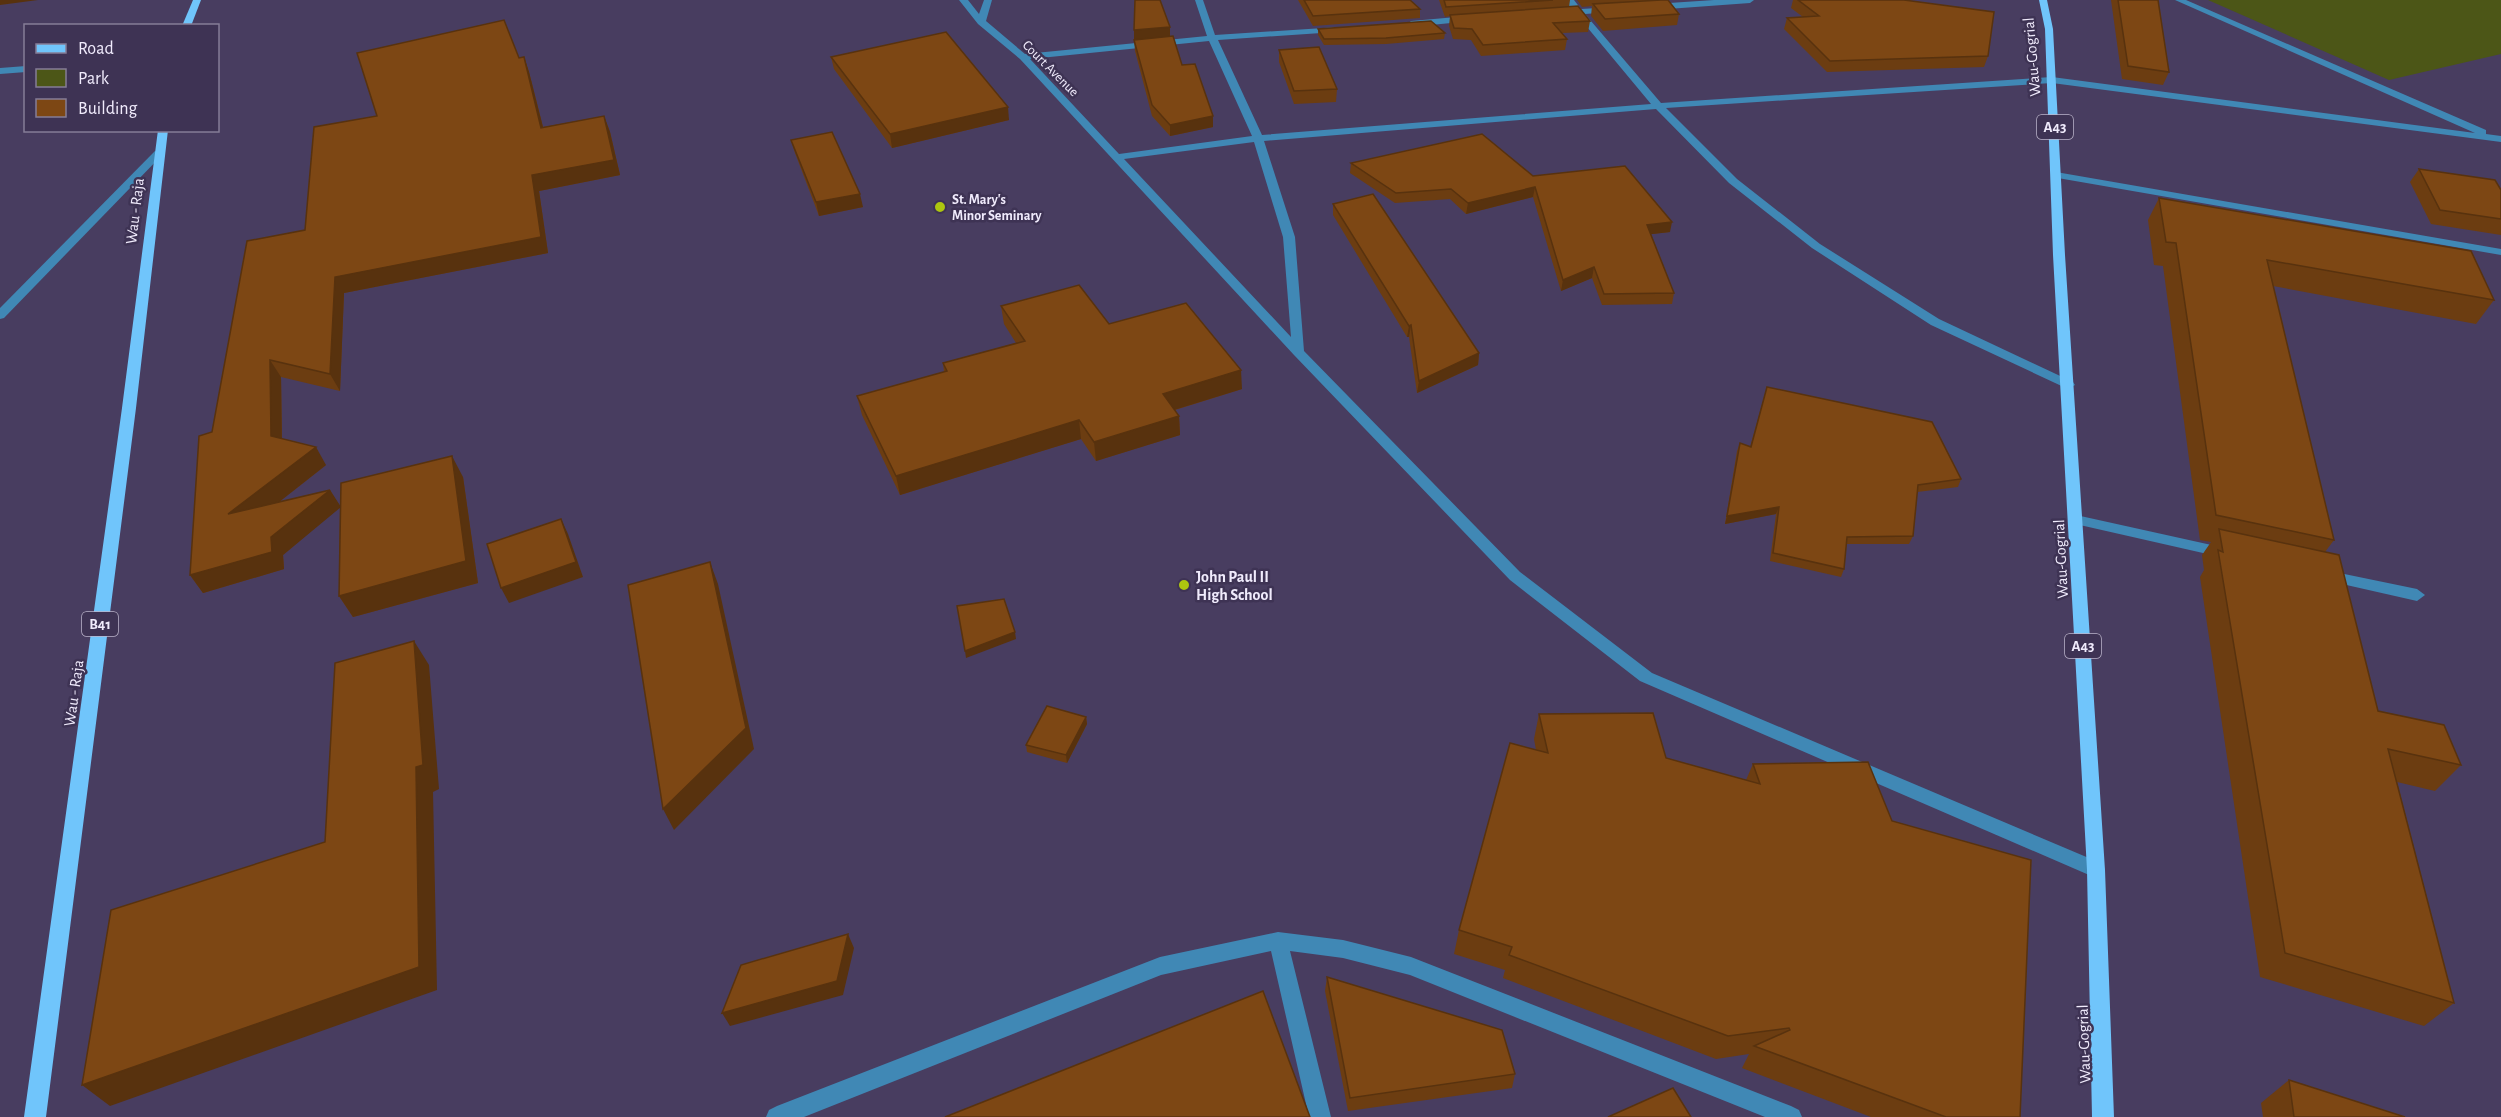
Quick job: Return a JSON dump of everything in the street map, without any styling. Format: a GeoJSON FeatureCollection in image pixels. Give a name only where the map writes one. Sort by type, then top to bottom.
{"type":"FeatureCollection","features":[{"type":"Feature","properties":{"kind":"main road"},"geometry":{"type":"LineString","coordinates":[[187,24],[197,0]]}},
{"type":"Feature","properties":{"kind":"main road","name":"Wau-Gogrial"},"geometry":{"type":"LineString","coordinates":[[2043,0],[2049,29],[2096,870],[2103,1117]]}},
{"type":"Feature","properties":{"kind":"main road","name":"Wau - Raja"},"geometry":{"type":"LineString","coordinates":[[35,1117],[163,132]]}},
{"type":"Feature","properties":{"kind":"street","name":"Court Avenue"},"geometry":{"type":"LineString","coordinates":[[963,0],[981,22],[1023,57],[1298,352],[1515,576],[1646,677],[2096,870]]}},
{"type":"Feature","properties":{"kind":"street"},"geometry":{"type":"LineString","coordinates":[[981,22],[988,0]]}},
{"type":"Feature","properties":{"kind":"street"},"geometry":{"type":"LineString","coordinates":[[1199,0],[1212,38],[1258,138],[1289,237],[1298,352]]}},
{"type":"Feature","properties":{"kind":"street"},"geometry":{"type":"LineString","coordinates":[[1569,0],[1658,106],[1733,180],[1816,246],[1935,322],[2068,385]]}},
{"type":"Feature","properties":{"kind":"street"},"geometry":{"type":"LineString","coordinates":[[1647,7],[1750,0]]}},
{"type":"Feature","properties":{"kind":"street"},"geometry":{"type":"LineString","coordinates":[[2179,0],[2500,139]]}},
{"type":"Feature","properties":{"kind":"street"},"geometry":{"type":"LineString","coordinates":[[1555,13],[1624,9]]}},
{"type":"Feature","properties":{"kind":"street"},"geometry":{"type":"LineString","coordinates":[[1401,24],[1484,18]]}},
{"type":"Feature","properties":{"kind":"street"},"geometry":{"type":"LineString","coordinates":[[1023,57],[1212,38],[1342,28]]}},
{"type":"Feature","properties":{"kind":"street"},"geometry":{"type":"LineString","coordinates":[[0,71],[24,69]]}},
{"type":"Feature","properties":{"kind":"street"},"geometry":{"type":"LineString","coordinates":[[1118,157],[1258,138],[1658,106],[2052,80],[2500,139]]}},
{"type":"Feature","properties":{"kind":"street"},"geometry":{"type":"LineString","coordinates":[[0,315],[159,153]]}},
{"type":"Feature","properties":{"kind":"street"},"geometry":{"type":"LineString","coordinates":[[2056,175],[2501,252]]}},
{"type":"Feature","properties":{"kind":"street"},"geometry":{"type":"LineString","coordinates":[[2076,520],[2235,555]]}},
{"type":"Feature","properties":{"kind":"street"},"geometry":{"type":"LineString","coordinates":[[2315,573],[2417,595]]}},
{"type":"Feature","properties":{"kind":"street"},"geometry":{"type":"LineString","coordinates":[[777,1117],[1160,966],[1278,941],[1343,949],[1411,966],[1791,1117]]}},
{"type":"Feature","properties":{"kind":"street"},"geometry":{"type":"LineString","coordinates":[[1278,941],[1320,1117]]}},
{"type":"Feature","properties":{"kind":"green space"},"geometry":{"type":"Polygon","coordinates":[[[2208,0],[2501,0],[2501,54],[2389,80],[2208,0]]]}},
{"type":"Feature","properties":{"kind":"building"},"geometry":{"type":"Polygon","coordinates":[[[1135,0],[1160,0],[1170,27],[1134,30],[1135,0]]]}},
{"type":"Feature","properties":{"kind":"building"},"geometry":{"type":"Polygon","coordinates":[[[1304,0],[1410,0],[1420,9],[1313,16],[1304,0]]]}},
{"type":"Feature","properties":{"kind":"building"},"geometry":{"type":"Polygon","coordinates":[[[1444,0],[1553,0],[1446,7],[1444,0]]]}},
{"type":"Feature","properties":{"kind":"building"},"geometry":{"type":"Polygon","coordinates":[[[1668,0],[1679,14],[1605,19],[1593,4],[1668,0]]]}},
{"type":"Feature","properties":{"kind":"building"},"geometry":{"type":"Polygon","coordinates":[[[1798,0],[1904,0],[1994,12],[1988,56],[1830,61],[1787,18],[1819,16],[1798,0]]]}},
{"type":"Feature","properties":{"kind":"building"},"geometry":{"type":"Polygon","coordinates":[[[2118,0],[2158,0],[2169,72],[2128,66],[2118,0]]]}},
{"type":"Feature","properties":{"kind":"building"},"geometry":{"type":"Polygon","coordinates":[[[1578,6],[1590,21],[1553,23],[1567,39],[1483,45],[1472,29],[1454,28],[1450,15],[1578,6]]]}},
{"type":"Feature","properties":{"kind":"building"},"geometry":{"type":"Polygon","coordinates":[[[504,20],[519,58],[524,57],[541,128],[604,116],[614,160],[532,175],[541,237],[335,277],[330,374],[270,360],[271,436],[316,447],[228,514],[330,490],[271,537],[272,552],[190,575],[199,436],[212,432],[247,241],[305,230],[314,127],[377,116],[357,53],[504,20]]]}},
{"type":"Feature","properties":{"kind":"building"},"geometry":{"type":"Polygon","coordinates":[[[1431,21],[1445,33],[1386,38],[1324,39],[1318,29],[1431,21]]]}},
{"type":"Feature","properties":{"kind":"building"},"geometry":{"type":"Polygon","coordinates":[[[946,32],[1008,107],[890,134],[831,57],[946,32]]]}},
{"type":"Feature","properties":{"kind":"building"},"geometry":{"type":"Polygon","coordinates":[[[1173,36],[1182,65],[1195,64],[1213,116],[1170,125],[1152,105],[1134,40],[1173,36]]]}},
{"type":"Feature","properties":{"kind":"building"},"geometry":{"type":"Polygon","coordinates":[[[1319,47],[1337,89],[1294,91],[1279,50],[1319,47]]]}},
{"type":"Feature","properties":{"kind":"building"},"geometry":{"type":"Polygon","coordinates":[[[832,132],[860,194],[816,202],[791,140],[832,132]]]}},
{"type":"Feature","properties":{"kind":"building"},"geometry":{"type":"Polygon","coordinates":[[[1482,134],[1533,176],[1625,166],[1672,222],[1647,225],[1674,293],[1604,294],[1594,267],[1563,280],[1535,187],[1468,203],[1451,189],[1396,193],[1351,163],[1482,134]]]}},
{"type":"Feature","properties":{"kind":"building"},"geometry":{"type":"Polygon","coordinates":[[[2419,169],[2495,180],[2501,190],[2501,219],[2440,210],[2419,169]]]}},
{"type":"Feature","properties":{"kind":"building"},"geometry":{"type":"Polygon","coordinates":[[[1373,194],[1479,353],[1419,381],[1411,325],[1409,326],[1333,204],[1373,194]]]}},
{"type":"Feature","properties":{"kind":"building"},"geometry":{"type":"Polygon","coordinates":[[[2159,198],[2471,251],[2494,300],[2267,260],[2334,540],[2216,515],[2176,243],[2166,242],[2159,198]]]}},
{"type":"Feature","properties":{"kind":"building"},"geometry":{"type":"Polygon","coordinates":[[[1079,285],[1109,324],[1186,303],[1241,370],[1163,394],[1179,416],[1094,442],[1079,420],[896,476],[857,396],[947,371],[943,363],[1025,341],[1001,306],[1079,285]]]}},
{"type":"Feature","properties":{"kind":"building"},"geometry":{"type":"Polygon","coordinates":[[[1767,387],[1932,422],[1961,479],[1918,485],[1913,536],[1847,537],[1844,569],[1773,553],[1779,507],[1727,516],[1740,443],[1751,447],[1767,387]]]}},
{"type":"Feature","properties":{"kind":"building"},"geometry":{"type":"Polygon","coordinates":[[[452,456],[466,561],[339,596],[341,483],[452,456]]]}},
{"type":"Feature","properties":{"kind":"building"},"geometry":{"type":"Polygon","coordinates":[[[561,519],[576,562],[501,588],[487,544],[561,519]]]}},
{"type":"Feature","properties":{"kind":"building"},"geometry":{"type":"Polygon","coordinates":[[[2219,529],[2339,555],[2378,711],[2444,725],[2461,765],[2388,749],[2454,1003],[2285,953],[2218,550],[2223,552],[2219,529]]]}},
{"type":"Feature","properties":{"kind":"building"},"geometry":{"type":"Polygon","coordinates":[[[710,562],[746,728],[663,809],[628,585],[710,562]]]}},
{"type":"Feature","properties":{"kind":"building"},"geometry":{"type":"Polygon","coordinates":[[[1004,599],[1015,632],[965,651],[957,606],[1004,599]]]}},
{"type":"Feature","properties":{"kind":"building"},"geometry":{"type":"Polygon","coordinates":[[[414,641],[423,765],[416,767],[419,967],[82,1085],[111,910],[325,842],[335,663],[414,641]]]}},
{"type":"Feature","properties":{"kind":"building"},"geometry":{"type":"Polygon","coordinates":[[[1047,706],[1086,717],[1066,755],[1026,745],[1047,706]]]}},
{"type":"Feature","properties":{"kind":"building"},"geometry":{"type":"Polygon","coordinates":[[[1653,713],[1666,758],[1760,784],[1753,764],[1868,762],[1892,821],[2031,860],[2020,1117],[1946,1117],[1754,1046],[1790,1030],[1789,1028],[1728,1036],[1509,955],[1512,947],[1459,930],[1510,743],[1548,753],[1539,714],[1653,713]]]}},
{"type":"Feature","properties":{"kind":"building"},"geometry":{"type":"Polygon","coordinates":[[[848,934],[837,981],[722,1013],[741,965],[848,934]]]}},
{"type":"Feature","properties":{"kind":"building"},"geometry":{"type":"Polygon","coordinates":[[[1327,977],[1502,1030],[1515,1074],[1350,1098],[1327,977]]]}},
{"type":"Feature","properties":{"kind":"building"},"geometry":{"type":"Polygon","coordinates":[[[1263,991],[1310,1117],[945,1117],[1263,991]]]}},
{"type":"Feature","properties":{"kind":"building"},"geometry":{"type":"Polygon","coordinates":[[[2289,1080],[2405,1117],[2294,1117],[2289,1080]]]}},
{"type":"Feature","properties":{"kind":"building"},"geometry":{"type":"Polygon","coordinates":[[[1673,1088],[1691,1117],[1608,1117],[1673,1088]]]}},
{"type":"Feature","properties":{"kind":"place","name":"St. Mary's Minor Seminary"},"geometry":{"type":"Point","coordinates":[940,207]}},
{"type":"Feature","properties":{"kind":"place","name":"John Paul II High School"},"geometry":{"type":"Point","coordinates":[1184,585]}}]}
